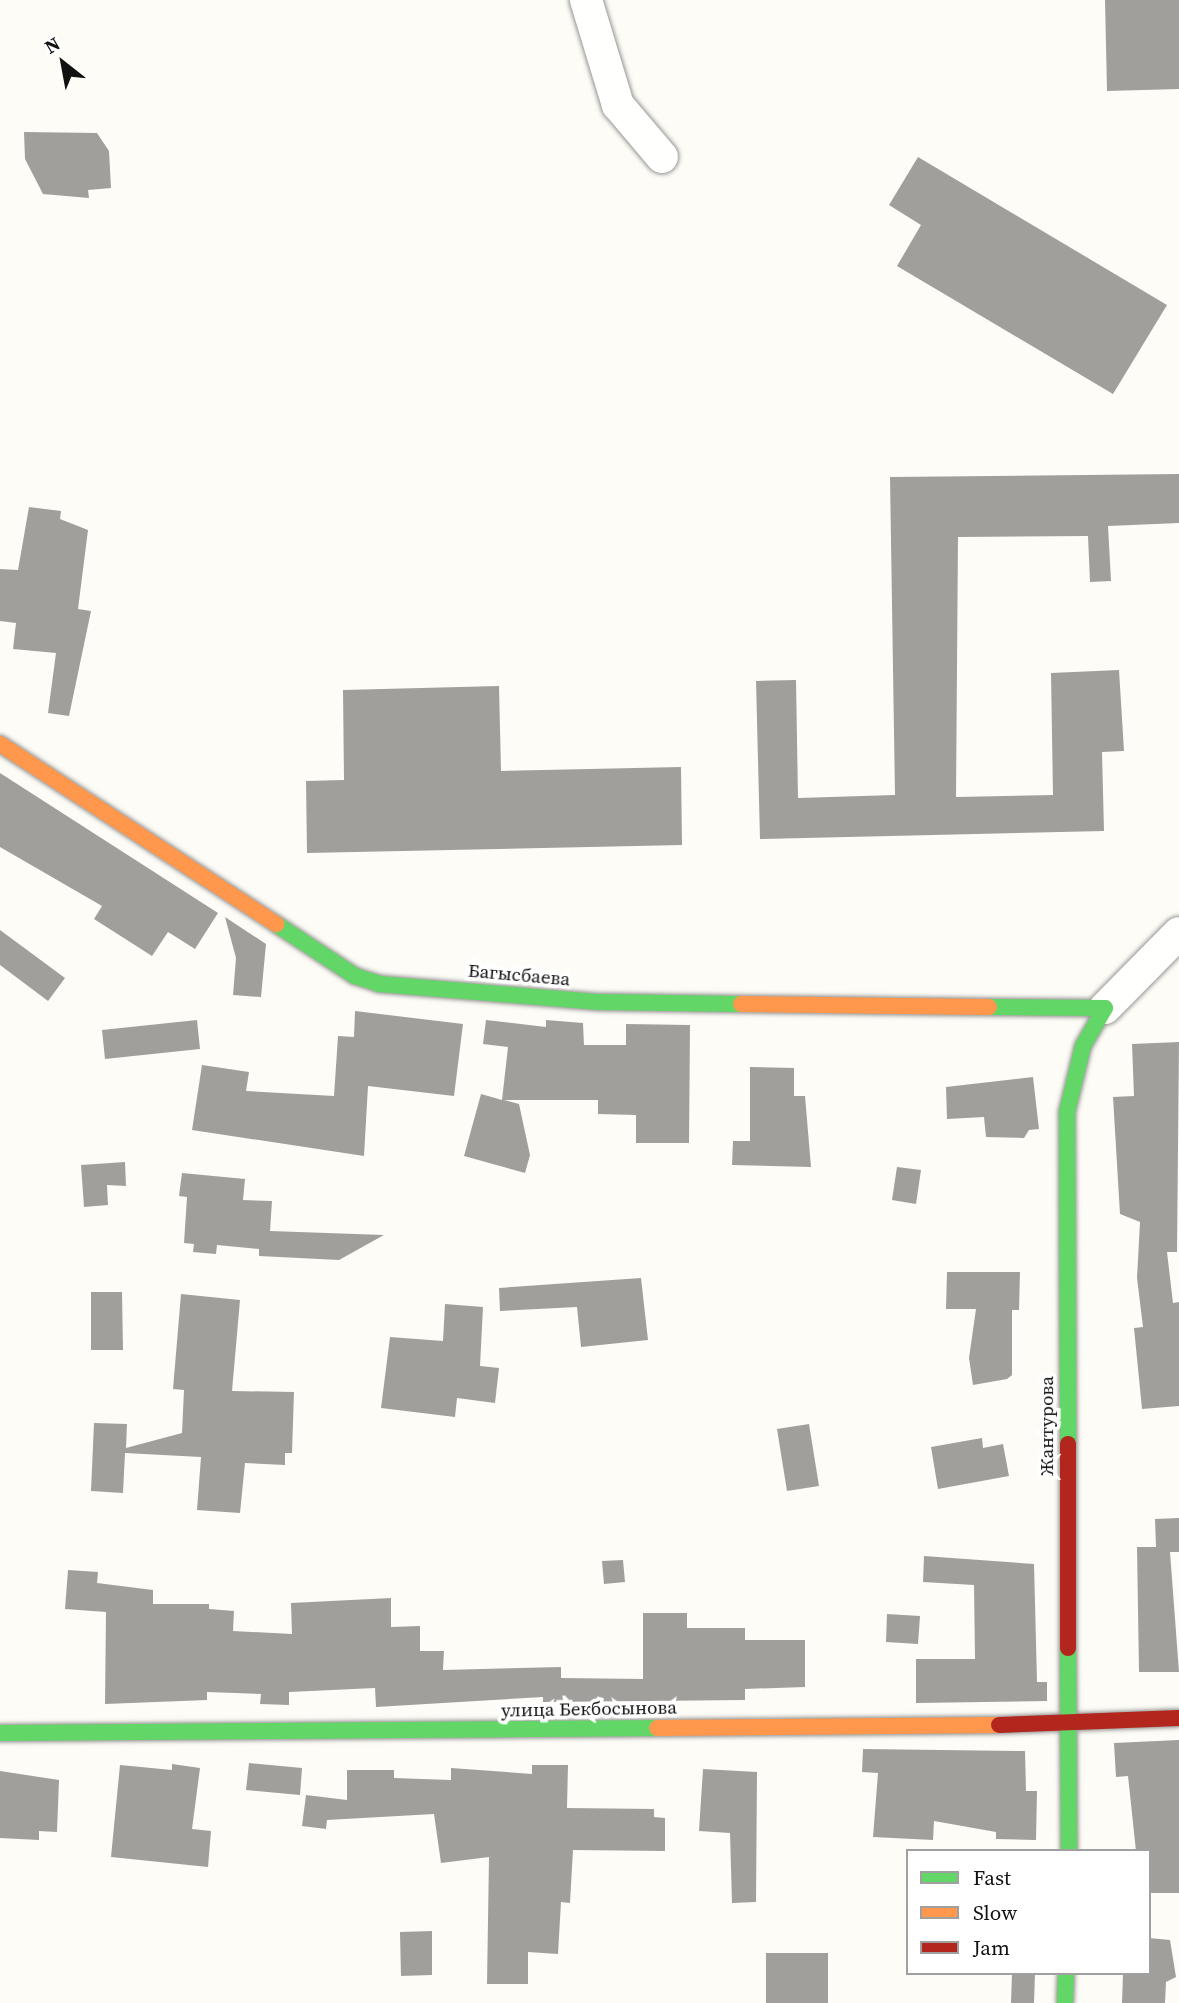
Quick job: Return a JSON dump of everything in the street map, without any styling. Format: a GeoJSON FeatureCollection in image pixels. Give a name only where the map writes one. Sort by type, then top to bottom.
{"type":"FeatureCollection","features":[{"type":"Feature","properties":{"kind":"street"},"geometry":{"type":"LineString","coordinates":[[586,0],[618,105],[662,158]]}},
{"type":"Feature","properties":{"kind":"street","name":"Багысбаева"},"geometry":{"type":"LineString","coordinates":[[0,744],[355,976],[379,984],[599,1002],[1105,1008]]}},
{"type":"Feature","properties":{"kind":"street"},"geometry":{"type":"LineString","coordinates":[[1105,1008],[1179,933]]}},
{"type":"Feature","properties":{"kind":"street","name":"Жантурова"},"geometry":{"type":"LineString","coordinates":[[1069,1849],[1072,1719],[1067,1112],[1083,1046],[1105,1008]]}},
{"type":"Feature","properties":{"kind":"street","name":"улица Бекбосынова"},"geometry":{"type":"LineString","coordinates":[[0,1733],[993,1725],[1072,1719],[1179,1717]]}},
{"type":"Feature","properties":{"kind":"street"},"geometry":{"type":"LineString","coordinates":[[1066,1975],[1066,2003]]}},
{"type":"Feature","properties":{"kind":"building"},"geometry":{"type":"Polygon","coordinates":[[[1105,0],[1179,0],[1179,89],[1107,91],[1105,0]]]}},
{"type":"Feature","properties":{"kind":"building"},"geometry":{"type":"Polygon","coordinates":[[[24,132],[97,133],[109,151],[111,188],[88,190],[89,198],[43,194],[25,159],[24,132]]]}},
{"type":"Feature","properties":{"kind":"building"},"geometry":{"type":"Polygon","coordinates":[[[918,157],[1167,305],[1113,394],[897,266],[921,225],[889,205],[918,157]]]}},
{"type":"Feature","properties":{"kind":"building"},"geometry":{"type":"Polygon","coordinates":[[[1179,474],[1179,523],[1108,526],[1111,581],[1090,582],[1088,536],[958,537],[956,797],[1053,795],[1051,673],[1119,670],[1124,751],[1102,752],[1104,831],[760,839],[756,681],[796,680],[798,798],[895,795],[890,477],[1179,474]]]}},
{"type":"Feature","properties":{"kind":"building"},"geometry":{"type":"Polygon","coordinates":[[[29,507],[61,511],[60,519],[88,530],[78,609],[91,611],[69,716],[48,713],[56,653],[13,649],[16,623],[0,621],[0,569],[18,570],[29,507]]]}},
{"type":"Feature","properties":{"kind":"building"},"geometry":{"type":"Polygon","coordinates":[[[499,686],[501,771],[681,767],[682,845],[307,853],[306,781],[344,780],[343,690],[499,686]]]}},
{"type":"Feature","properties":{"kind":"building"},"geometry":{"type":"Polygon","coordinates":[[[0,773],[218,913],[195,949],[168,932],[152,956],[94,919],[102,906],[0,847],[0,773]]]}},
{"type":"Feature","properties":{"kind":"building"},"geometry":{"type":"Polygon","coordinates":[[[225,917],[266,944],[261,997],[233,995],[236,958],[225,917]]]}},
{"type":"Feature","properties":{"kind":"building"},"geometry":{"type":"Polygon","coordinates":[[[0,930],[65,978],[48,1001],[0,965],[0,930]]]}},
{"type":"Feature","properties":{"kind":"building"},"geometry":{"type":"Polygon","coordinates":[[[355,1011],[463,1024],[454,1096],[368,1086],[364,1156],[192,1130],[202,1065],[249,1072],[246,1091],[334,1096],[338,1036],[354,1037],[355,1011]]]}},
{"type":"Feature","properties":{"kind":"building"},"geometry":{"type":"Polygon","coordinates":[[[197,1020],[200,1049],[105,1059],[102,1030],[197,1020]]]}},
{"type":"Feature","properties":{"kind":"building"},"geometry":{"type":"Polygon","coordinates":[[[486,1020],[546,1027],[546,1020],[583,1023],[584,1045],[626,1045],[626,1024],[690,1025],[689,1143],[636,1143],[636,1115],[598,1114],[598,1100],[504,1100],[519,1104],[530,1155],[525,1173],[464,1156],[481,1094],[502,1100],[508,1047],[483,1044],[486,1020]]]}},
{"type":"Feature","properties":{"kind":"building"},"geometry":{"type":"Polygon","coordinates":[[[1179,1042],[1177,1252],[1167,1252],[1173,1303],[1179,1302],[1179,1406],[1142,1409],[1134,1328],[1143,1327],[1137,1278],[1140,1222],[1120,1214],[1113,1097],[1134,1096],[1132,1044],[1179,1042]]]}},
{"type":"Feature","properties":{"kind":"building"},"geometry":{"type":"Polygon","coordinates":[[[750,1067],[794,1068],[794,1096],[805,1096],[811,1167],[732,1165],[733,1141],[750,1141],[750,1067]]]}},
{"type":"Feature","properties":{"kind":"building"},"geometry":{"type":"Polygon","coordinates":[[[1033,1077],[1039,1129],[1029,1130],[1024,1138],[986,1137],[984,1117],[947,1119],[946,1087],[1033,1077]]]}},
{"type":"Feature","properties":{"kind":"building"},"geometry":{"type":"Polygon","coordinates":[[[125,1162],[126,1186],[107,1185],[108,1205],[84,1207],[81,1165],[125,1162]]]}},
{"type":"Feature","properties":{"kind":"building"},"geometry":{"type":"Polygon","coordinates":[[[897,1167],[921,1170],[916,1204],[892,1200],[897,1167]]]}},
{"type":"Feature","properties":{"kind":"building"},"geometry":{"type":"Polygon","coordinates":[[[182,1173],[245,1179],[243,1200],[272,1201],[270,1231],[384,1235],[339,1260],[259,1256],[259,1249],[217,1245],[216,1254],[193,1252],[194,1244],[184,1243],[187,1197],[179,1196],[182,1173]]]}},
{"type":"Feature","properties":{"kind":"building"},"geometry":{"type":"Polygon","coordinates":[[[947,1272],[1020,1272],[1019,1310],[1012,1310],[1012,1375],[1007,1379],[973,1385],[969,1358],[976,1309],[946,1309],[947,1272]]]}},
{"type":"Feature","properties":{"kind":"building"},"geometry":{"type":"Polygon","coordinates":[[[641,1278],[648,1340],[581,1347],[577,1307],[500,1311],[499,1288],[641,1278]]]}},
{"type":"Feature","properties":{"kind":"building"},"geometry":{"type":"Polygon","coordinates":[[[91,1292],[122,1292],[123,1350],[91,1350],[91,1292]]]}},
{"type":"Feature","properties":{"kind":"building"},"geometry":{"type":"Polygon","coordinates":[[[181,1294],[240,1300],[232,1391],[294,1392],[292,1453],[285,1453],[285,1465],[245,1463],[240,1513],[197,1510],[201,1457],[125,1453],[123,1493],[91,1491],[94,1423],[127,1424],[126,1448],[182,1433],[184,1390],[173,1389],[181,1294]]]}},
{"type":"Feature","properties":{"kind":"building"},"geometry":{"type":"Polygon","coordinates":[[[445,1304],[483,1307],[480,1366],[499,1368],[495,1403],[457,1398],[455,1417],[381,1408],[390,1337],[443,1341],[445,1304]]]}},
{"type":"Feature","properties":{"kind":"building"},"geometry":{"type":"Polygon","coordinates":[[[809,1424],[819,1486],[787,1491],[777,1429],[809,1424]]]}},
{"type":"Feature","properties":{"kind":"building"},"geometry":{"type":"Polygon","coordinates":[[[982,1438],[983,1448],[1003,1444],[1009,1476],[938,1489],[931,1447],[982,1438]]]}},
{"type":"Feature","properties":{"kind":"building"},"geometry":{"type":"Polygon","coordinates":[[[1179,1518],[1179,1552],[1170,1552],[1179,1672],[1139,1672],[1137,1547],[1156,1547],[1155,1519],[1179,1518]]]}},
{"type":"Feature","properties":{"kind":"building"},"geometry":{"type":"Polygon","coordinates":[[[924,1556],[1034,1564],[1037,1682],[1047,1682],[1047,1701],[916,1703],[916,1659],[975,1659],[974,1585],[923,1582],[924,1556]]]}},
{"type":"Feature","properties":{"kind":"building"},"geometry":{"type":"Polygon","coordinates":[[[623,1560],[625,1582],[604,1584],[602,1561],[623,1560]]]}},
{"type":"Feature","properties":{"kind":"building"},"geometry":{"type":"Polygon","coordinates":[[[68,1570],[98,1572],[97,1583],[153,1590],[153,1604],[209,1604],[209,1609],[234,1611],[233,1631],[292,1634],[291,1603],[391,1598],[391,1627],[420,1626],[420,1651],[444,1651],[443,1670],[561,1667],[561,1678],[643,1679],[643,1613],[687,1613],[687,1628],[745,1628],[745,1640],[805,1640],[805,1687],[745,1689],[745,1700],[543,1702],[543,1697],[376,1707],[375,1688],[289,1692],[289,1705],[260,1704],[261,1694],[207,1692],[207,1700],[105,1704],[106,1612],[65,1609],[68,1570]]]}},
{"type":"Feature","properties":{"kind":"building"},"geometry":{"type":"Polygon","coordinates":[[[887,1614],[920,1616],[918,1644],[886,1642],[887,1614]]]}},
{"type":"Feature","properties":{"kind":"building"},"geometry":{"type":"Polygon","coordinates":[[[1179,1740],[1179,1893],[1151,1893],[1151,1849],[1136,1849],[1128,1776],[1116,1777],[1114,1743],[1179,1740]]]}},
{"type":"Feature","properties":{"kind":"building"},"geometry":{"type":"Polygon","coordinates":[[[863,1749],[1025,1751],[1026,1791],[1037,1791],[1036,1840],[996,1839],[996,1832],[934,1821],[933,1840],[873,1837],[878,1773],[862,1772],[863,1749]]]}},
{"type":"Feature","properties":{"kind":"building"},"geometry":{"type":"Polygon","coordinates":[[[249,1763],[302,1768],[300,1795],[246,1790],[249,1763]]]}},
{"type":"Feature","properties":{"kind":"building"},"geometry":{"type":"Polygon","coordinates":[[[172,1764],[200,1768],[192,1829],[211,1831],[208,1867],[111,1857],[120,1765],[172,1770],[172,1764]]]}},
{"type":"Feature","properties":{"kind":"building"},"geometry":{"type":"Polygon","coordinates":[[[532,1765],[568,1765],[567,1808],[654,1809],[654,1817],[665,1818],[665,1851],[573,1850],[570,1903],[561,1902],[558,1954],[528,1952],[528,1984],[487,1984],[489,1857],[441,1863],[434,1814],[327,1820],[326,1829],[302,1826],[306,1795],[347,1800],[347,1770],[394,1770],[394,1778],[451,1780],[451,1768],[532,1774],[532,1765]]]}},
{"type":"Feature","properties":{"kind":"building"},"geometry":{"type":"Polygon","coordinates":[[[703,1769],[757,1772],[756,1902],[732,1903],[730,1833],[699,1831],[703,1769]]]}},
{"type":"Feature","properties":{"kind":"building"},"geometry":{"type":"Polygon","coordinates":[[[0,1771],[59,1780],[57,1832],[39,1831],[39,1840],[0,1838],[0,1771]]]}},
{"type":"Feature","properties":{"kind":"building"},"geometry":{"type":"Polygon","coordinates":[[[432,1931],[432,1975],[401,1976],[400,1932],[432,1931]]]}},
{"type":"Feature","properties":{"kind":"building"},"geometry":{"type":"Polygon","coordinates":[[[1151,1938],[1170,1940],[1176,1977],[1166,1982],[1165,2003],[1122,2003],[1123,1975],[1151,1975],[1151,1938]]]}},
{"type":"Feature","properties":{"kind":"building"},"geometry":{"type":"Polygon","coordinates":[[[766,1953],[828,1953],[828,2003],[766,2003],[766,1953]]]}},
{"type":"Feature","properties":{"kind":"building"},"geometry":{"type":"Polygon","coordinates":[[[1012,1975],[1035,1975],[1034,2003],[1011,2003],[1012,1975]]]}},
{"type":"Feature","properties":{"kind":"traffic: fast"},"geometry":{"type":"LineString","coordinates":[[276,924],[355,976],[379,984],[599,1002],[741,1004]]}},
{"type":"Feature","properties":{"kind":"traffic: fast"},"geometry":{"type":"LineString","coordinates":[[989,1007],[1105,1008],[1083,1046],[1067,1112],[1068,1444]]}},
{"type":"Feature","properties":{"kind":"traffic: fast"},"geometry":{"type":"LineString","coordinates":[[1068,1648],[1069,1849]]}},
{"type":"Feature","properties":{"kind":"traffic: fast"},"geometry":{"type":"LineString","coordinates":[[0,1733],[657,1728]]}},
{"type":"Feature","properties":{"kind":"traffic: fast"},"geometry":{"type":"LineString","coordinates":[[1065,2003],[1066,1975]]}},
{"type":"Feature","properties":{"kind":"traffic: slow"},"geometry":{"type":"LineString","coordinates":[[0,744],[276,924]]}},
{"type":"Feature","properties":{"kind":"traffic: slow"},"geometry":{"type":"LineString","coordinates":[[741,1004],[989,1007]]}},
{"type":"Feature","properties":{"kind":"traffic: slow"},"geometry":{"type":"LineString","coordinates":[[657,1728],[999,1725]]}},
{"type":"Feature","properties":{"kind":"traffic: jam"},"geometry":{"type":"LineString","coordinates":[[1068,1444],[1068,1648]]}},
{"type":"Feature","properties":{"kind":"traffic: jam"},"geometry":{"type":"LineString","coordinates":[[999,1725],[1179,1718]]}}]}
